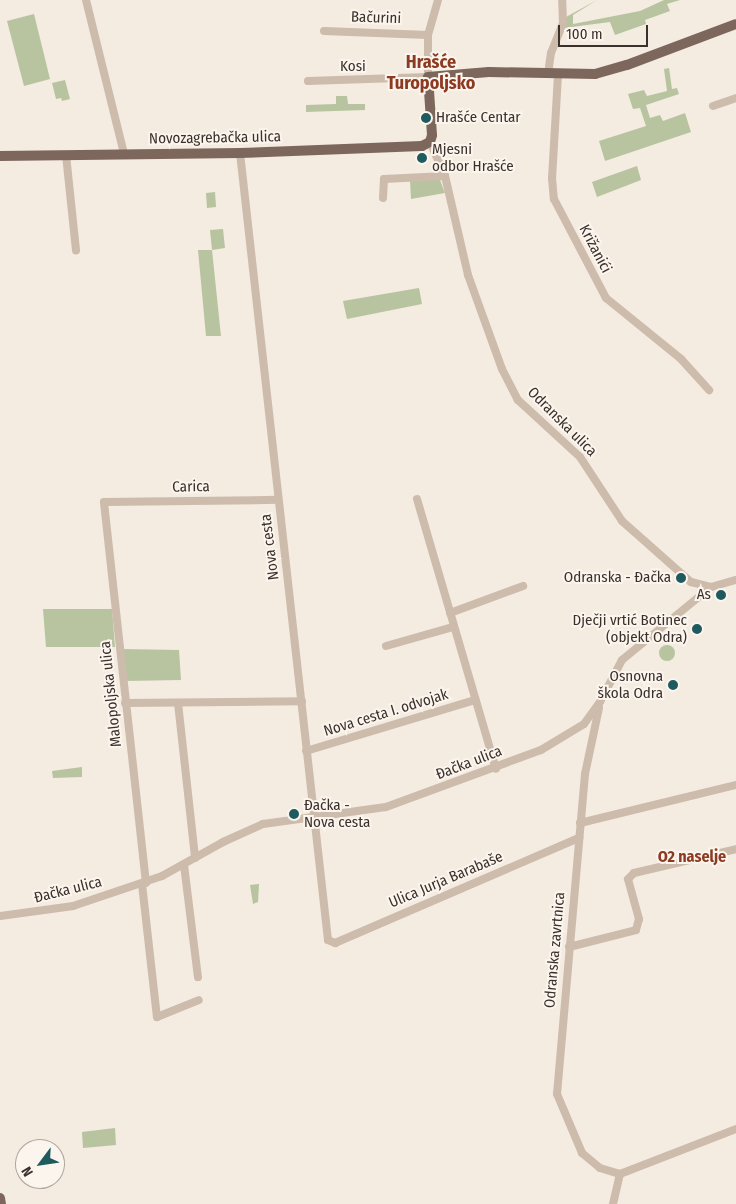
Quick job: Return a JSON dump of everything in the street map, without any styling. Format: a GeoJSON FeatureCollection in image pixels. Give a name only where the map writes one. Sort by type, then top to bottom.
{"type":"FeatureCollection","features":[{"type":"Feature","properties":{"kind":"main road"},"geometry":{"type":"LineString","coordinates":[[430,142],[428,77],[489,72],[586,75],[618,68],[736,24]]}},
{"type":"Feature","properties":{"kind":"main road","name":"Novozagrebačka ulica"},"geometry":{"type":"LineString","coordinates":[[0,156],[240,153],[419,147],[430,142]]}},
{"type":"Feature","properties":{"kind":"main road"},"geometry":{"type":"LineString","coordinates":[[0,1198],[1,1204]]}},
{"type":"Feature","properties":{"kind":"street"},"geometry":{"type":"LineString","coordinates":[[86,0],[124,154]]}},
{"type":"Feature","properties":{"kind":"street"},"geometry":{"type":"LineString","coordinates":[[428,77],[428,35],[438,0]]}},
{"type":"Feature","properties":{"kind":"street","name":"Križanići"},"geometry":{"type":"LineString","coordinates":[[562,0],[563,23],[550,53],[553,74],[552,182],[554,199],[606,298],[681,360],[709,390]]}},
{"type":"Feature","properties":{"kind":"street","name":"Bačurini"},"geometry":{"type":"LineString","coordinates":[[324,31],[428,35]]}},
{"type":"Feature","properties":{"kind":"street","name":"Kosi"},"geometry":{"type":"LineString","coordinates":[[308,81],[428,77]]}},
{"type":"Feature","properties":{"kind":"street"},"geometry":{"type":"LineString","coordinates":[[713,106],[736,98]]}},
{"type":"Feature","properties":{"kind":"street","name":"Odranska ulica"},"geometry":{"type":"LineString","coordinates":[[430,142],[445,176],[468,275],[512,391],[532,414],[580,457],[622,521],[691,582],[711,587],[736,580]]}},
{"type":"Feature","properties":{"kind":"street","name":"Nova cesta"},"geometry":{"type":"LineString","coordinates":[[240,153],[327,938]]}},
{"type":"Feature","properties":{"kind":"street"},"geometry":{"type":"LineString","coordinates":[[66,155],[76,250]]}},
{"type":"Feature","properties":{"kind":"street"},"geometry":{"type":"LineString","coordinates":[[383,198],[384,179],[445,176]]}},
{"type":"Feature","properties":{"kind":"street"},"geometry":{"type":"LineString","coordinates":[[417,499],[474,700],[496,769]]}},
{"type":"Feature","properties":{"kind":"street","name":"Carica"},"geometry":{"type":"LineString","coordinates":[[104,502],[278,500]]}},
{"type":"Feature","properties":{"kind":"street","name":"Malopoljska ulica"},"geometry":{"type":"LineString","coordinates":[[104,502],[144,883]]}},
{"type":"Feature","properties":{"kind":"street"},"geometry":{"type":"LineString","coordinates":[[691,582],[695,598]]}},
{"type":"Feature","properties":{"kind":"street"},"geometry":{"type":"LineString","coordinates":[[450,613],[523,586]]}},
{"type":"Feature","properties":{"kind":"street","name":"Đačka ulica"},"geometry":{"type":"LineString","coordinates":[[0,916],[64,909],[144,883],[184,865],[258,826],[279,820],[386,807],[496,769],[554,744],[580,728],[600,702],[622,660],[680,615],[695,598],[711,587]]}},
{"type":"Feature","properties":{"kind":"street"},"geometry":{"type":"LineString","coordinates":[[386,646],[453,627]]}},
{"type":"Feature","properties":{"kind":"street","name":"Nova cesta I. odvojak"},"geometry":{"type":"LineString","coordinates":[[306,752],[474,700]]}},
{"type":"Feature","properties":{"kind":"street"},"geometry":{"type":"LineString","coordinates":[[125,703],[302,701]]}},
{"type":"Feature","properties":{"kind":"street"},"geometry":{"type":"LineString","coordinates":[[178,702],[195,858]]}},
{"type":"Feature","properties":{"kind":"street","name":"Odranska zavrtnica"},"geometry":{"type":"LineString","coordinates":[[600,702],[593,733],[578,838],[557,1094],[582,1153],[600,1168],[620,1174]]}},
{"type":"Feature","properties":{"kind":"street"},"geometry":{"type":"LineString","coordinates":[[580,728],[590,728],[593,733]]}},
{"type":"Feature","properties":{"kind":"street"},"geometry":{"type":"LineString","coordinates":[[580,823],[736,785]]}},
{"type":"Feature","properties":{"kind":"street","name":"Ulica Jurja Barabaše"},"geometry":{"type":"LineString","coordinates":[[327,938],[330,943],[334,943],[578,838]]}},
{"type":"Feature","properties":{"kind":"street"},"geometry":{"type":"LineString","coordinates":[[569,947],[636,930],[639,919],[628,879],[634,873],[736,849]]}},
{"type":"Feature","properties":{"kind":"street"},"geometry":{"type":"LineString","coordinates":[[184,865],[198,977]]}},
{"type":"Feature","properties":{"kind":"street"},"geometry":{"type":"LineString","coordinates":[[144,883],[158,1017],[199,1000]]}},
{"type":"Feature","properties":{"kind":"street"},"geometry":{"type":"LineString","coordinates":[[613,1204],[620,1174],[736,1129]]}},
{"type":"Feature","properties":{"kind":"green space"},"geometry":{"type":"Polygon","coordinates":[[[597,0],[573,15],[573,24],[640,11],[664,0],[680,0],[667,4],[670,11],[645,20],[646,24],[615,35],[610,22],[564,28],[566,17],[597,0]]]}},
{"type":"Feature","properties":{"kind":"green space"},"geometry":{"type":"Polygon","coordinates":[[[34,14],[50,79],[24,86],[7,21],[34,14]]]}},
{"type":"Feature","properties":{"kind":"green space"},"geometry":{"type":"Polygon","coordinates":[[[669,68],[672,89],[677,88],[679,94],[646,105],[650,118],[660,115],[663,121],[685,113],[691,132],[605,161],[599,141],[646,126],[640,108],[633,109],[628,94],[644,90],[647,96],[667,91],[664,69],[669,68]]]}},
{"type":"Feature","properties":{"kind":"green space"},"geometry":{"type":"Polygon","coordinates":[[[65,80],[70,99],[62,101],[61,98],[56,99],[52,83],[65,80]]]}},
{"type":"Feature","properties":{"kind":"green space"},"geometry":{"type":"Polygon","coordinates":[[[336,96],[347,96],[348,104],[365,104],[365,110],[306,112],[306,105],[336,104],[336,96]]]}},
{"type":"Feature","properties":{"kind":"green space"},"geometry":{"type":"Polygon","coordinates":[[[637,166],[641,180],[597,197],[592,182],[637,166]]]}},
{"type":"Feature","properties":{"kind":"green space"},"geometry":{"type":"Polygon","coordinates":[[[410,180],[440,180],[445,193],[411,199],[410,180]]]}},
{"type":"Feature","properties":{"kind":"green space"},"geometry":{"type":"Polygon","coordinates":[[[215,192],[216,207],[207,208],[206,193],[215,192]]]}},
{"type":"Feature","properties":{"kind":"green space"},"geometry":{"type":"Polygon","coordinates":[[[223,229],[225,248],[212,250],[210,230],[223,229]]]}},
{"type":"Feature","properties":{"kind":"green space"},"geometry":{"type":"Polygon","coordinates":[[[198,250],[212,250],[221,336],[206,336],[198,250]]]}},
{"type":"Feature","properties":{"kind":"green space"},"geometry":{"type":"Polygon","coordinates":[[[419,288],[422,304],[347,319],[343,301],[419,288]]]}},
{"type":"Feature","properties":{"kind":"green space"},"geometry":{"type":"Polygon","coordinates":[[[43,609],[112,609],[115,647],[46,647],[43,609]]]}},
{"type":"Feature","properties":{"kind":"green space"},"geometry":{"type":"Polygon","coordinates":[[[667,645],[673,647],[675,653],[673,659],[667,661],[661,659],[659,653],[661,647],[667,645]]]}},
{"type":"Feature","properties":{"kind":"green space"},"geometry":{"type":"Polygon","coordinates":[[[122,649],[179,650],[181,680],[125,681],[122,649]]]}},
{"type":"Feature","properties":{"kind":"green space"},"geometry":{"type":"Polygon","coordinates":[[[82,767],[82,777],[53,778],[52,771],[82,767]]]}},
{"type":"Feature","properties":{"kind":"green space"},"geometry":{"type":"Polygon","coordinates":[[[259,884],[258,902],[253,904],[250,885],[259,884]]]}},
{"type":"Feature","properties":{"kind":"green space"},"geometry":{"type":"Polygon","coordinates":[[[115,1128],[116,1145],[83,1148],[82,1132],[115,1128]]]}},
{"type":"Feature","properties":{"kind":"place","name":"Hrašće Centar"},"geometry":{"type":"Point","coordinates":[426,118]}},
{"type":"Feature","properties":{"kind":"place","name":"Mjesni odbor Hrašće"},"geometry":{"type":"Point","coordinates":[422,158]}},
{"type":"Feature","properties":{"kind":"place","name":"Odranska - Đačka"},"geometry":{"type":"Point","coordinates":[681,578]}},
{"type":"Feature","properties":{"kind":"place","name":"As"},"geometry":{"type":"Point","coordinates":[721,595]}},
{"type":"Feature","properties":{"kind":"place","name":"Dječji vrtić Botinec (objekt Odra)"},"geometry":{"type":"Point","coordinates":[697,629]}},
{"type":"Feature","properties":{"kind":"place","name":"Osnovna škola Odra"},"geometry":{"type":"Point","coordinates":[673,685]}},
{"type":"Feature","properties":{"kind":"place","name":"Đačka - Nova cesta"},"geometry":{"type":"Point","coordinates":[294,814]}},
{"type":"Feature","properties":{"kind":"district","name":"Hrašće Turopoljsko"},"geometry":{"type":"Point","coordinates":[431,73]}},
{"type":"Feature","properties":{"kind":"district","name":"O2 naselje"},"geometry":{"type":"Point","coordinates":[692,857]}}]}
